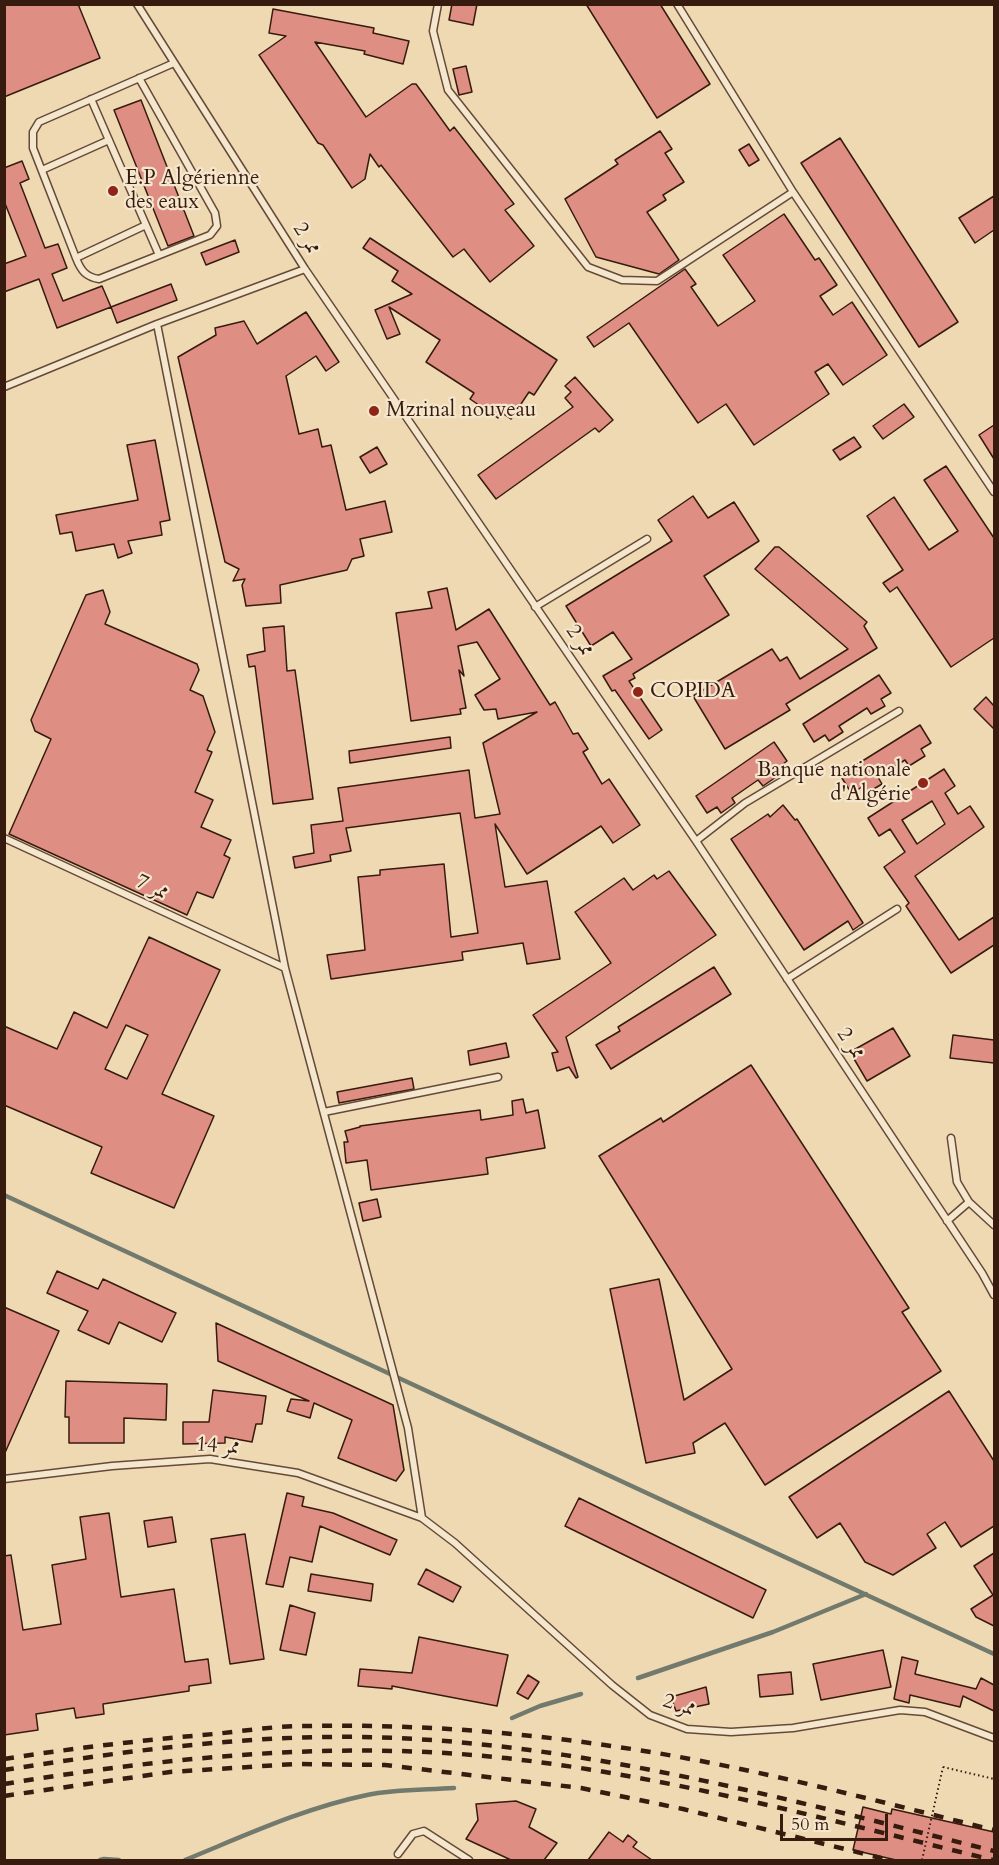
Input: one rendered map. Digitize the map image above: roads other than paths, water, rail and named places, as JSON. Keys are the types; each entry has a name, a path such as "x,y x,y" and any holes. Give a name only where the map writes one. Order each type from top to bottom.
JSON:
{"lane":[{"name":"ممر 2","path":"137,4 305,269 696,842 994,1294"},
{"path":"438,4 433,30 448,90 588,267 622,280 657,281 793,192"},
{"path":"677,4 793,192 994,492"},
{"path":"139,78 215,213 217,226 210,235 99,279 90,277 81,270 76,258 33,148 33,132 39,122 139,78 174,63"},
{"path":"91,99 159,255"},
{"path":"42,170 109,140"},
{"path":"76,258 146,225"},
{"path":"4,387 157,324 305,269"},
{"path":"157,324 285,968 408,1428 422,1518"},
{"path":"535,607 647,539"},
{"path":"696,842 745,802 899,711"},
{"name":"ممر 7","path":"4,838 285,968"},
{"path":"787,980 897,909"},
{"path":"324,1112 498,1077"},
{"path":"951,1138 957,1182 969,1202 994,1225"},
{"path":"948,1221 969,1202"},
{"name":"ممر 14","path":"4,1479 112,1466 210,1459 298,1473 422,1518"},
{"name":"ممر 2","path":"422,1518 456,1543 612,1685 650,1715 687,1729 731,1732 792,1728 900,1710 925,1712 994,1738"},
{"path":"398,1854 412,1834 424,1831 469,1860"}],"waterway":[{"path":"4,1195 994,1654"},
{"path":"638,1678 773,1632 866,1594"},
{"path":"512,1718 540,1706 581,1694"},
{"path":"185,1860 320,1807 388,1792 454,1788"},
{"path":"100,1860 119,1860"}],"railway":[{"path":"4,1759 56,1751 282,1727 382,1726 458,1730 573,1741 708,1762 994,1830"},
{"path":"4,1770 101,1756 249,1740 347,1737 472,1743 623,1765 698,1780 994,1851"},
{"path":"4,1784 129,1766 254,1754 317,1751 442,1753 505,1758 628,1776 811,1815 993,1860"},
{"path":"4,1796 170,1772 295,1764 385,1765 581,1788 683,1809 889,1860"}],"place":[{"name":"E.P Algérienne des eaux","path":"113,191"},
{"name":"Mzrinal nouveau","path":"374,411"},
{"name":"COPIDA","path":"638,692"},
{"name":"Banque nationale d'Algérie","path":"923,783"}]}
